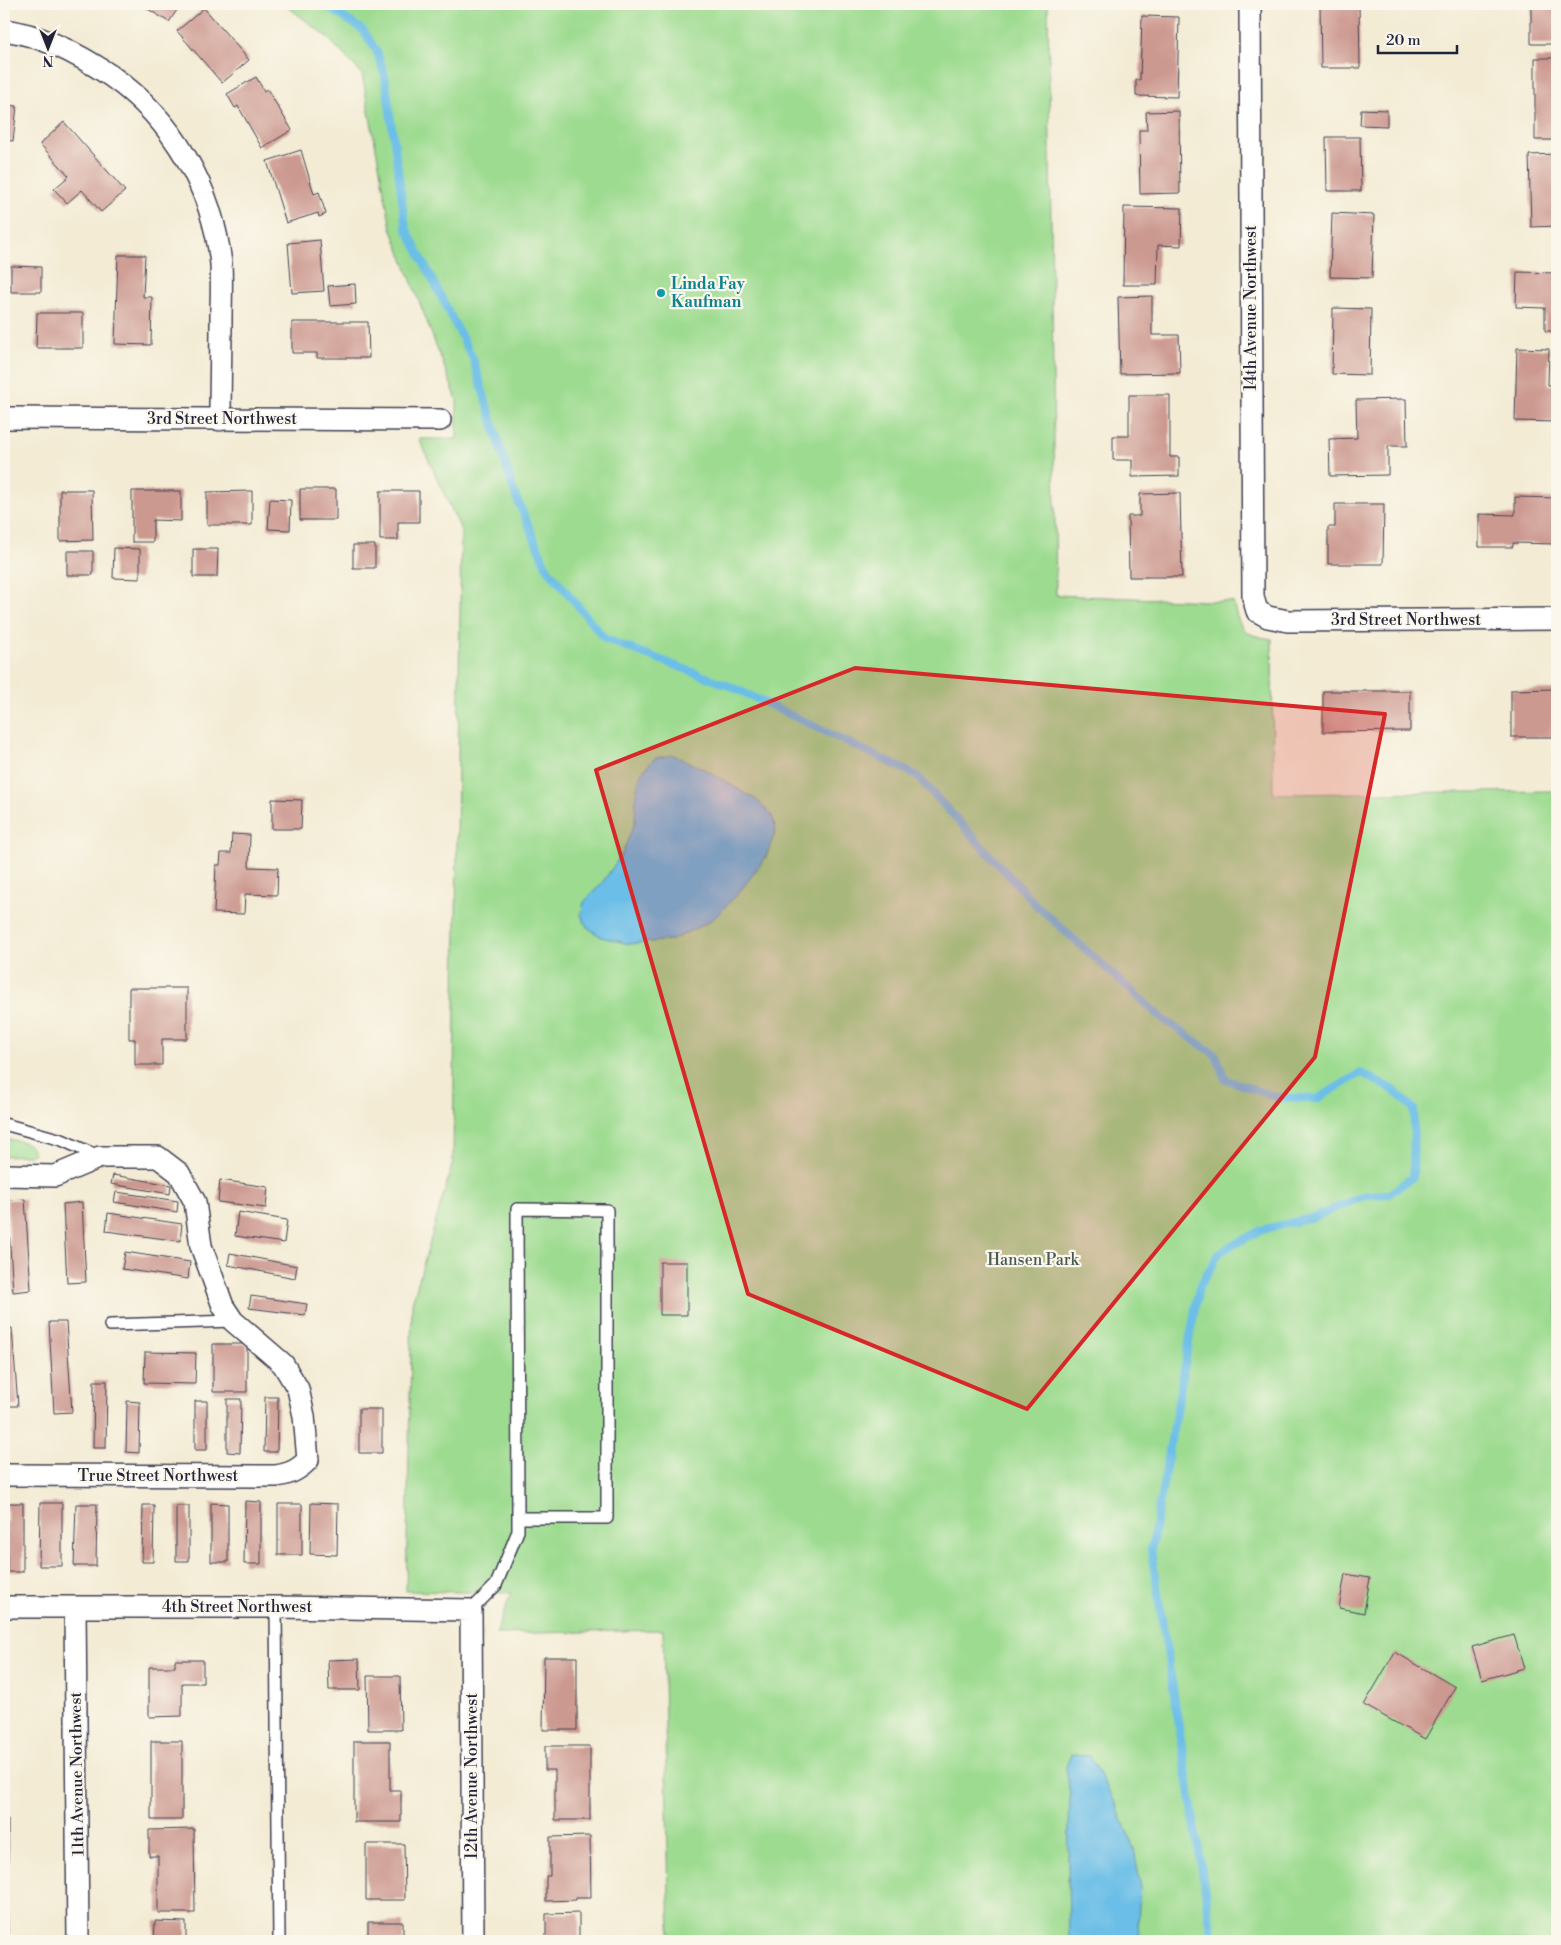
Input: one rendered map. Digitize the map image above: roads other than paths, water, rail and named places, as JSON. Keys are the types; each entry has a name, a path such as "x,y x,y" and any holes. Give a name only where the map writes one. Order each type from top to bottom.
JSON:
{"street":[{"name":"14th Avenue Northwest","path":"1250,4 1253,597 1257,611"},
{"path":"4,30 27,35 64,50 98,67 130,90 148,106 178,143 200,184 213,223 221,264 220,420"},
{"name":"3rd Street Northwest","path":"4,418 440,420"},
{"name":"3rd Street Northwest","path":"1257,611 1268,617 1288,620 1557,618"},
{"path":"4,1175 55,1176 100,1157 158,1157 179,1173 196,1202 201,1246 223,1306 233,1321"},
{"name":"True Street Northwest","path":"4,1475 276,1476 289,1474 298,1469 308,1460 304,1416 298,1389 283,1364 233,1321"},
{"name":"4th Street Northwest","path":"4,1607 276,1607 471,1610"},
{"name":"11th Avenue Northwest","path":"75,1607 78,1941"},
{"name":"12th Avenue Northwest","path":"471,1610 473,1941"}],"lane":[{"path":"4,1124 62,1140 100,1157"},
{"path":"471,1610 496,1585 518,1531 517,1209 607,1210 607,1518 518,1518"},
{"path":"110,1325 233,1321"},
{"path":"276,1607 279,1941"}],"water":[{"path":"673,755 708,771 758,801 772,816 776,829 766,857 737,895 712,920 672,940 629,944 601,937 587,927 581,915 584,902 602,883 622,854 635,822 636,793 641,773 655,758"},
{"path":"1071,1755 1090,1756 1116,1804 1134,1849 1140,1883 1138,1926 1142,1941 1069,1941 1068,1860 1070,1795 1066,1767"}],"waterway":[{"path":"323,4 363,30 377,52 385,76 406,228 473,359 514,492 547,568 605,639 730,686 916,775 1037,906 1163,1019 1216,1055 1225,1079 1276,1097 1317,1099 1361,1073 1392,1089 1414,1109 1413,1177 1389,1194 1366,1195 1315,1217 1261,1230 1220,1252 1199,1287 1151,1550 1213,1941"}],"place":[{"name":"Linda Fay Kaufman","path":"661,293"}],"park label":[{"name":"Hansen Park","path":"1033,1260"}]}
